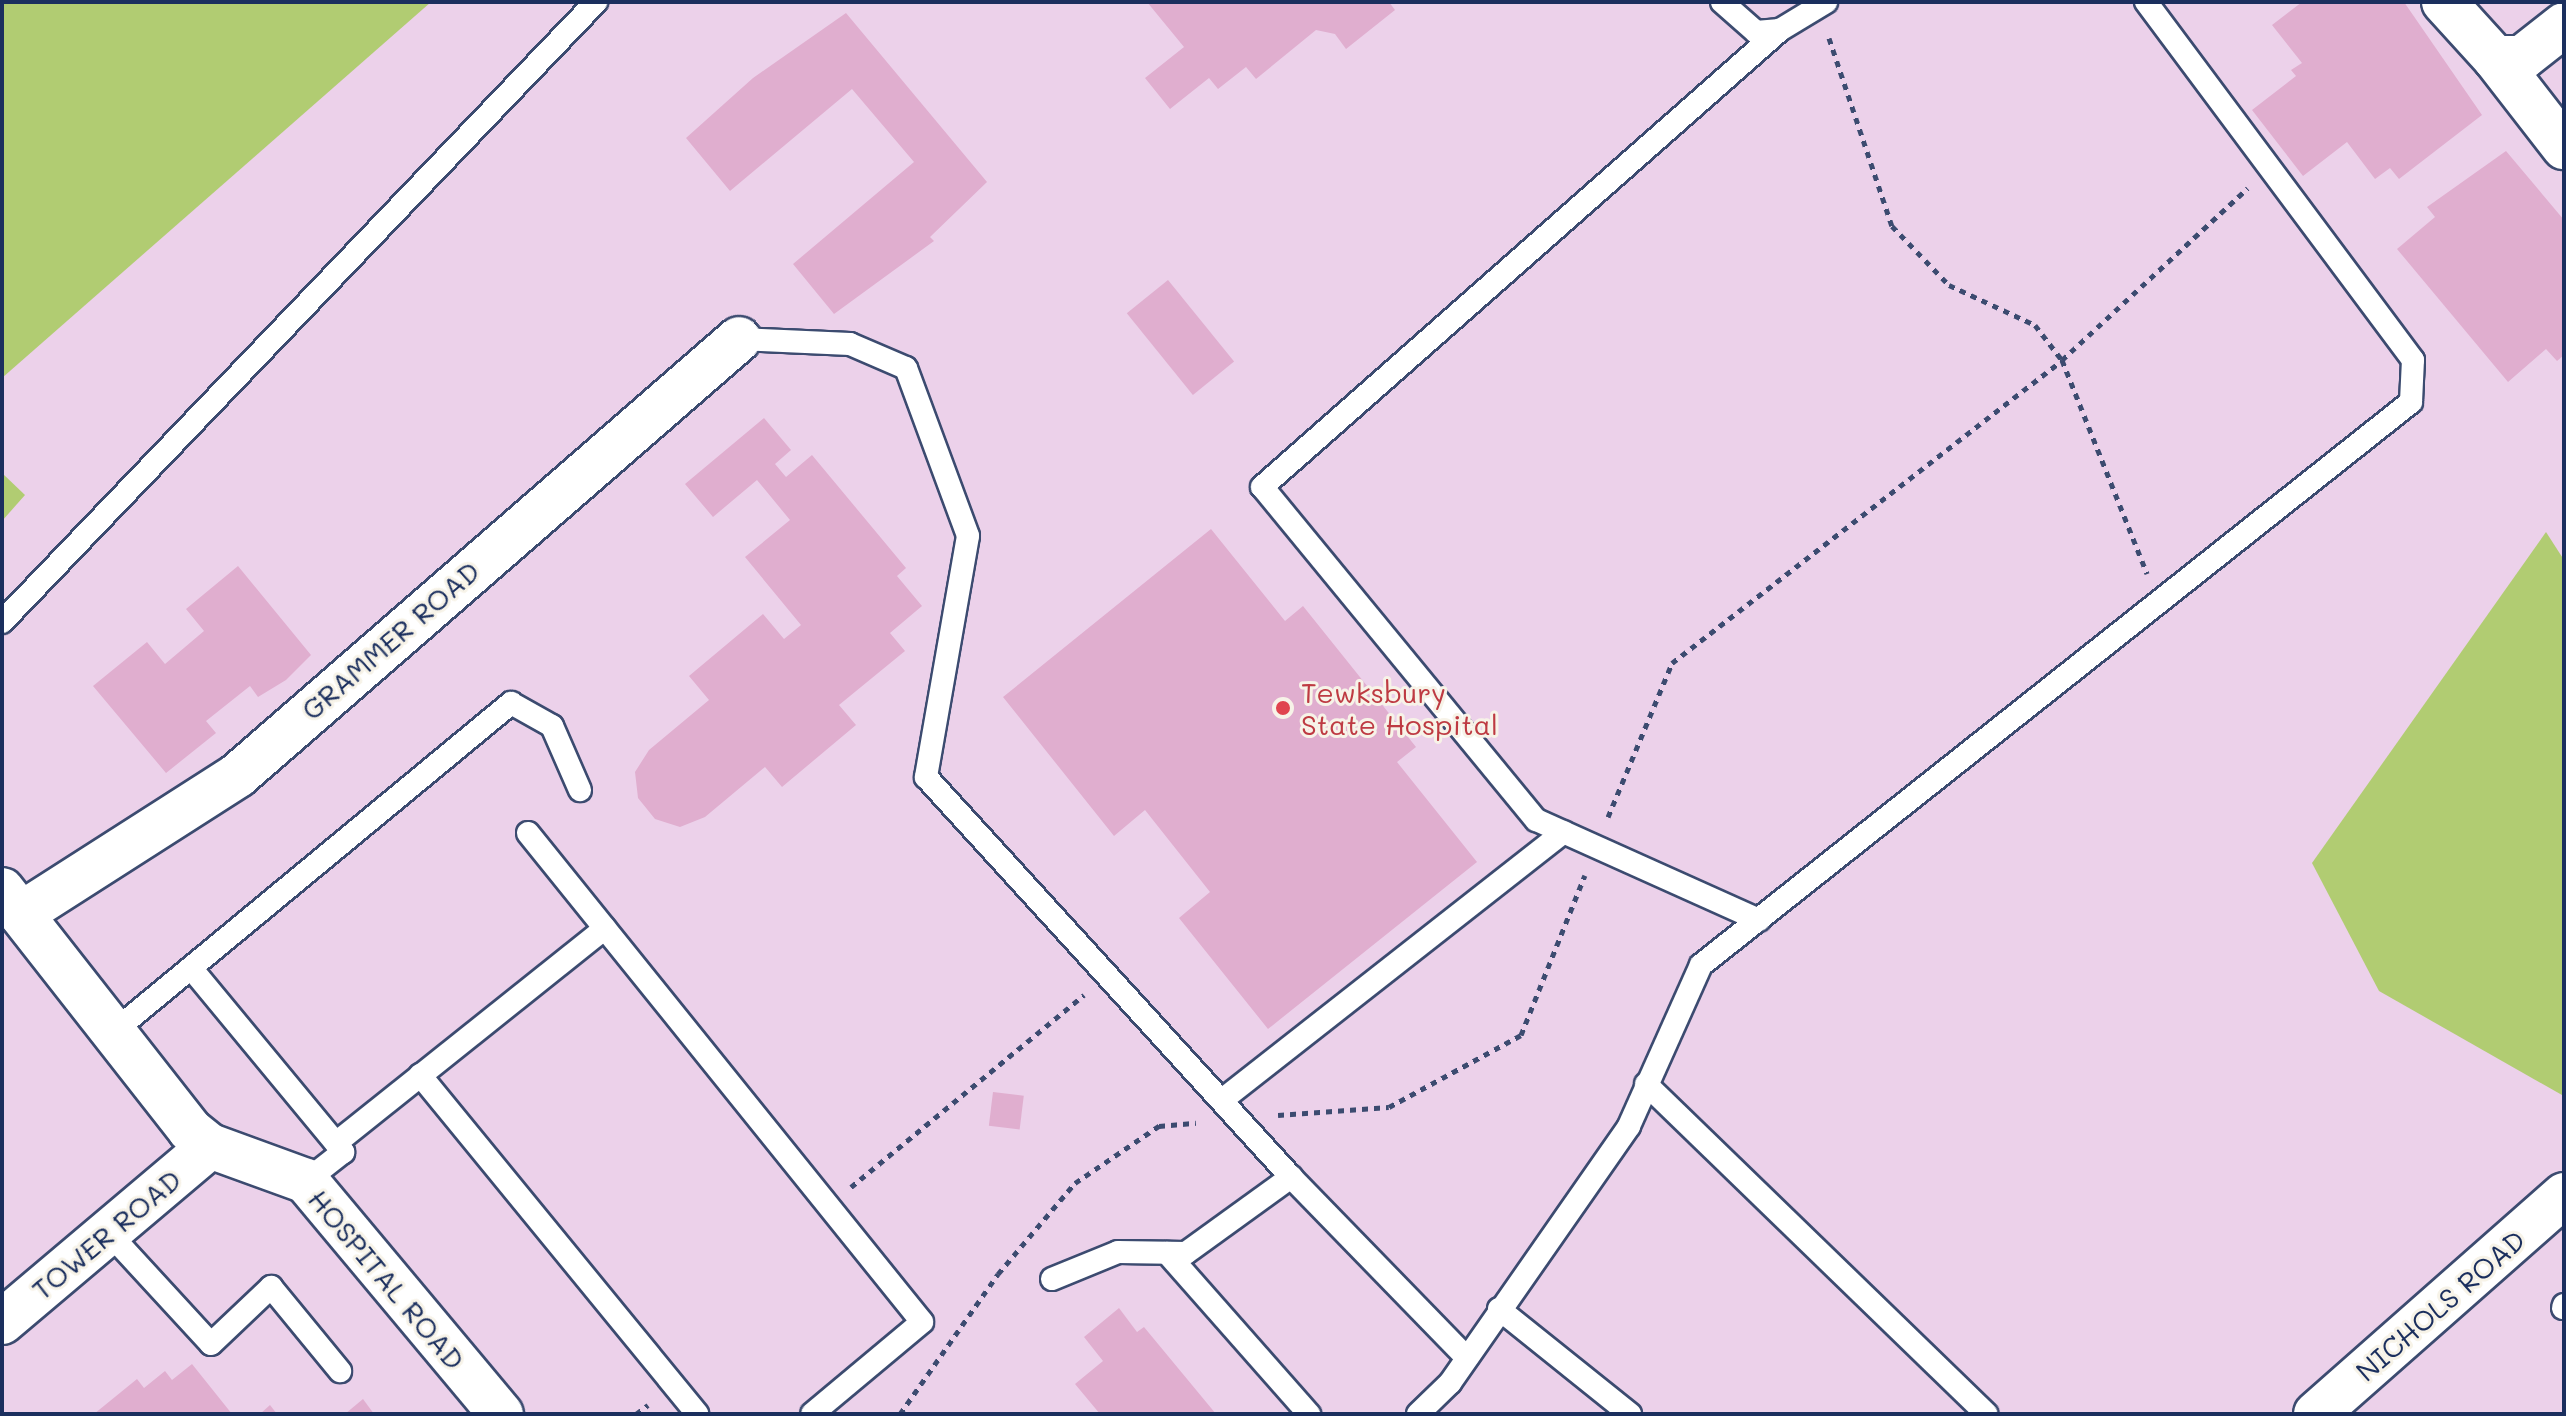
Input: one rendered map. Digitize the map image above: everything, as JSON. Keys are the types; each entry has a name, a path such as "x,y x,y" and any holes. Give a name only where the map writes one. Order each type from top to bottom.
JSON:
{"street":[{"path":"2444,2 2495,58 2564,147"},
{"path":"2495,58 2522,58 2564,25"},
{"name":"GRAMMER ROAD","path":"11,902 238,775 739,339"},
{"name":"HOSPITAL ROAD","path":"11,902 166,1103 210,1146 306,1181 501,1414"},
{"name":"TOWER ROAD","path":"10,1305 108,1232 210,1146"},
{"name":"NICHOLS ROAD","path":"2316,1414 2564,1195"}],"lane":[{"path":"2,622 596,2"},
{"path":"1722,2 1756,32 1780,30"},
{"path":"1418,1414 1467,1358 1629,1126 1701,965 2160,608 2386,426 2411,402 2416,373 2359,279 2146,2"},
{"path":"1759,920 1536,820 1262,487 1780,30 1821,5"},
{"path":"739,339 850,344 906,368 968,536 926,777 1291,1177 1467,1358"},
{"path":"112,1033 511,703 552,726 580,790"},
{"path":"1222,1100 1564,832"},
{"path":"528,833 922,1322 812,1414"},
{"path":"336,1143 605,928"},
{"path":"191,968 343,1152 306,1181"},
{"path":"420,1075 697,1414"},
{"path":"1646,1084 1986,1414"},
{"path":"1052,1279 1118,1252 1186,1253 1291,1177"},
{"path":"108,1232 211,1344 271,1287 340,1371"},
{"path":"1167,1253 1309,1414"},
{"path":"1499,1309 1630,1414"}],"path":[{"path":"1821,5 1892,226 1949,285 2035,325 2062,360 2160,608"},
{"path":"829,1206 1109,974"}],"shaded area":[{"name":"Tewksbury State Hospital","path":"2,2 2564,2 2564,1414 2,1414"}],"green space":[{"path":"2,2 431,2 2,378"},
{"path":"2,473 25,495 2,521"},
{"path":"2546,532 2564,560 2562,1095 2379,991 2312,863"}],"building":[{"path":"1147,2 1389,2 1395,10 1346,49 1335,34 1316,30 1256,79 1246,67 1218,89 1209,78 1170,109 1145,78 1184,47"},
{"path":"2302,2 2404,2 2482,115 2399,179 2390,168 2375,179 2347,142 2303,176 2252,110 2296,76 2291,70 2302,63 2272,25"},
{"path":"846,13 987,182 930,237 934,241 834,314 793,264 914,162 852,89 730,191 686,138 753,78"},
{"path":"2506,151 2564,220 2564,355 2557,361 2546,349 2508,382 2397,249 2435,217 2427,207"},
{"path":"1168,280 1234,362 1193,395 1127,313"},
{"path":"764,418 791,450 775,464 786,477 812,455 906,568 897,576 922,606 890,633 905,651 839,705 856,725 782,787 765,767 705,817 680,827 655,819 638,798 635,772 649,750 709,700 689,676 763,614 784,639 801,625 745,557 790,520 757,480 713,517 685,484"},
{"path":"1211,529 1285,621 1303,606 1416,747 1397,762 1477,862 1268,1029 1179,918 1210,892 1145,810 1114,836 1003,697"},
{"path":"238,566 311,655 286,680 258,697 250,686 206,721 216,733 166,773 93,686 147,642 165,664 204,631 186,609"},
{"path":"993,1092 1024,1096 1020,1130 989,1126"},
{"path":"1119,1308 1137,1332 1144,1327 1216,1414 1100,1414 1075,1384 1103,1361 1084,1337"},
{"path":"192,1364 232,1414 94,1414 137,1379 144,1388 165,1371 172,1380"},
{"path":"363,1399 374,1414 345,1414"},
{"path":"270,1405 277,1414 260,1414"}],"place":[{"name":"Tewksbury State Hospital","path":"1283,708"}]}
